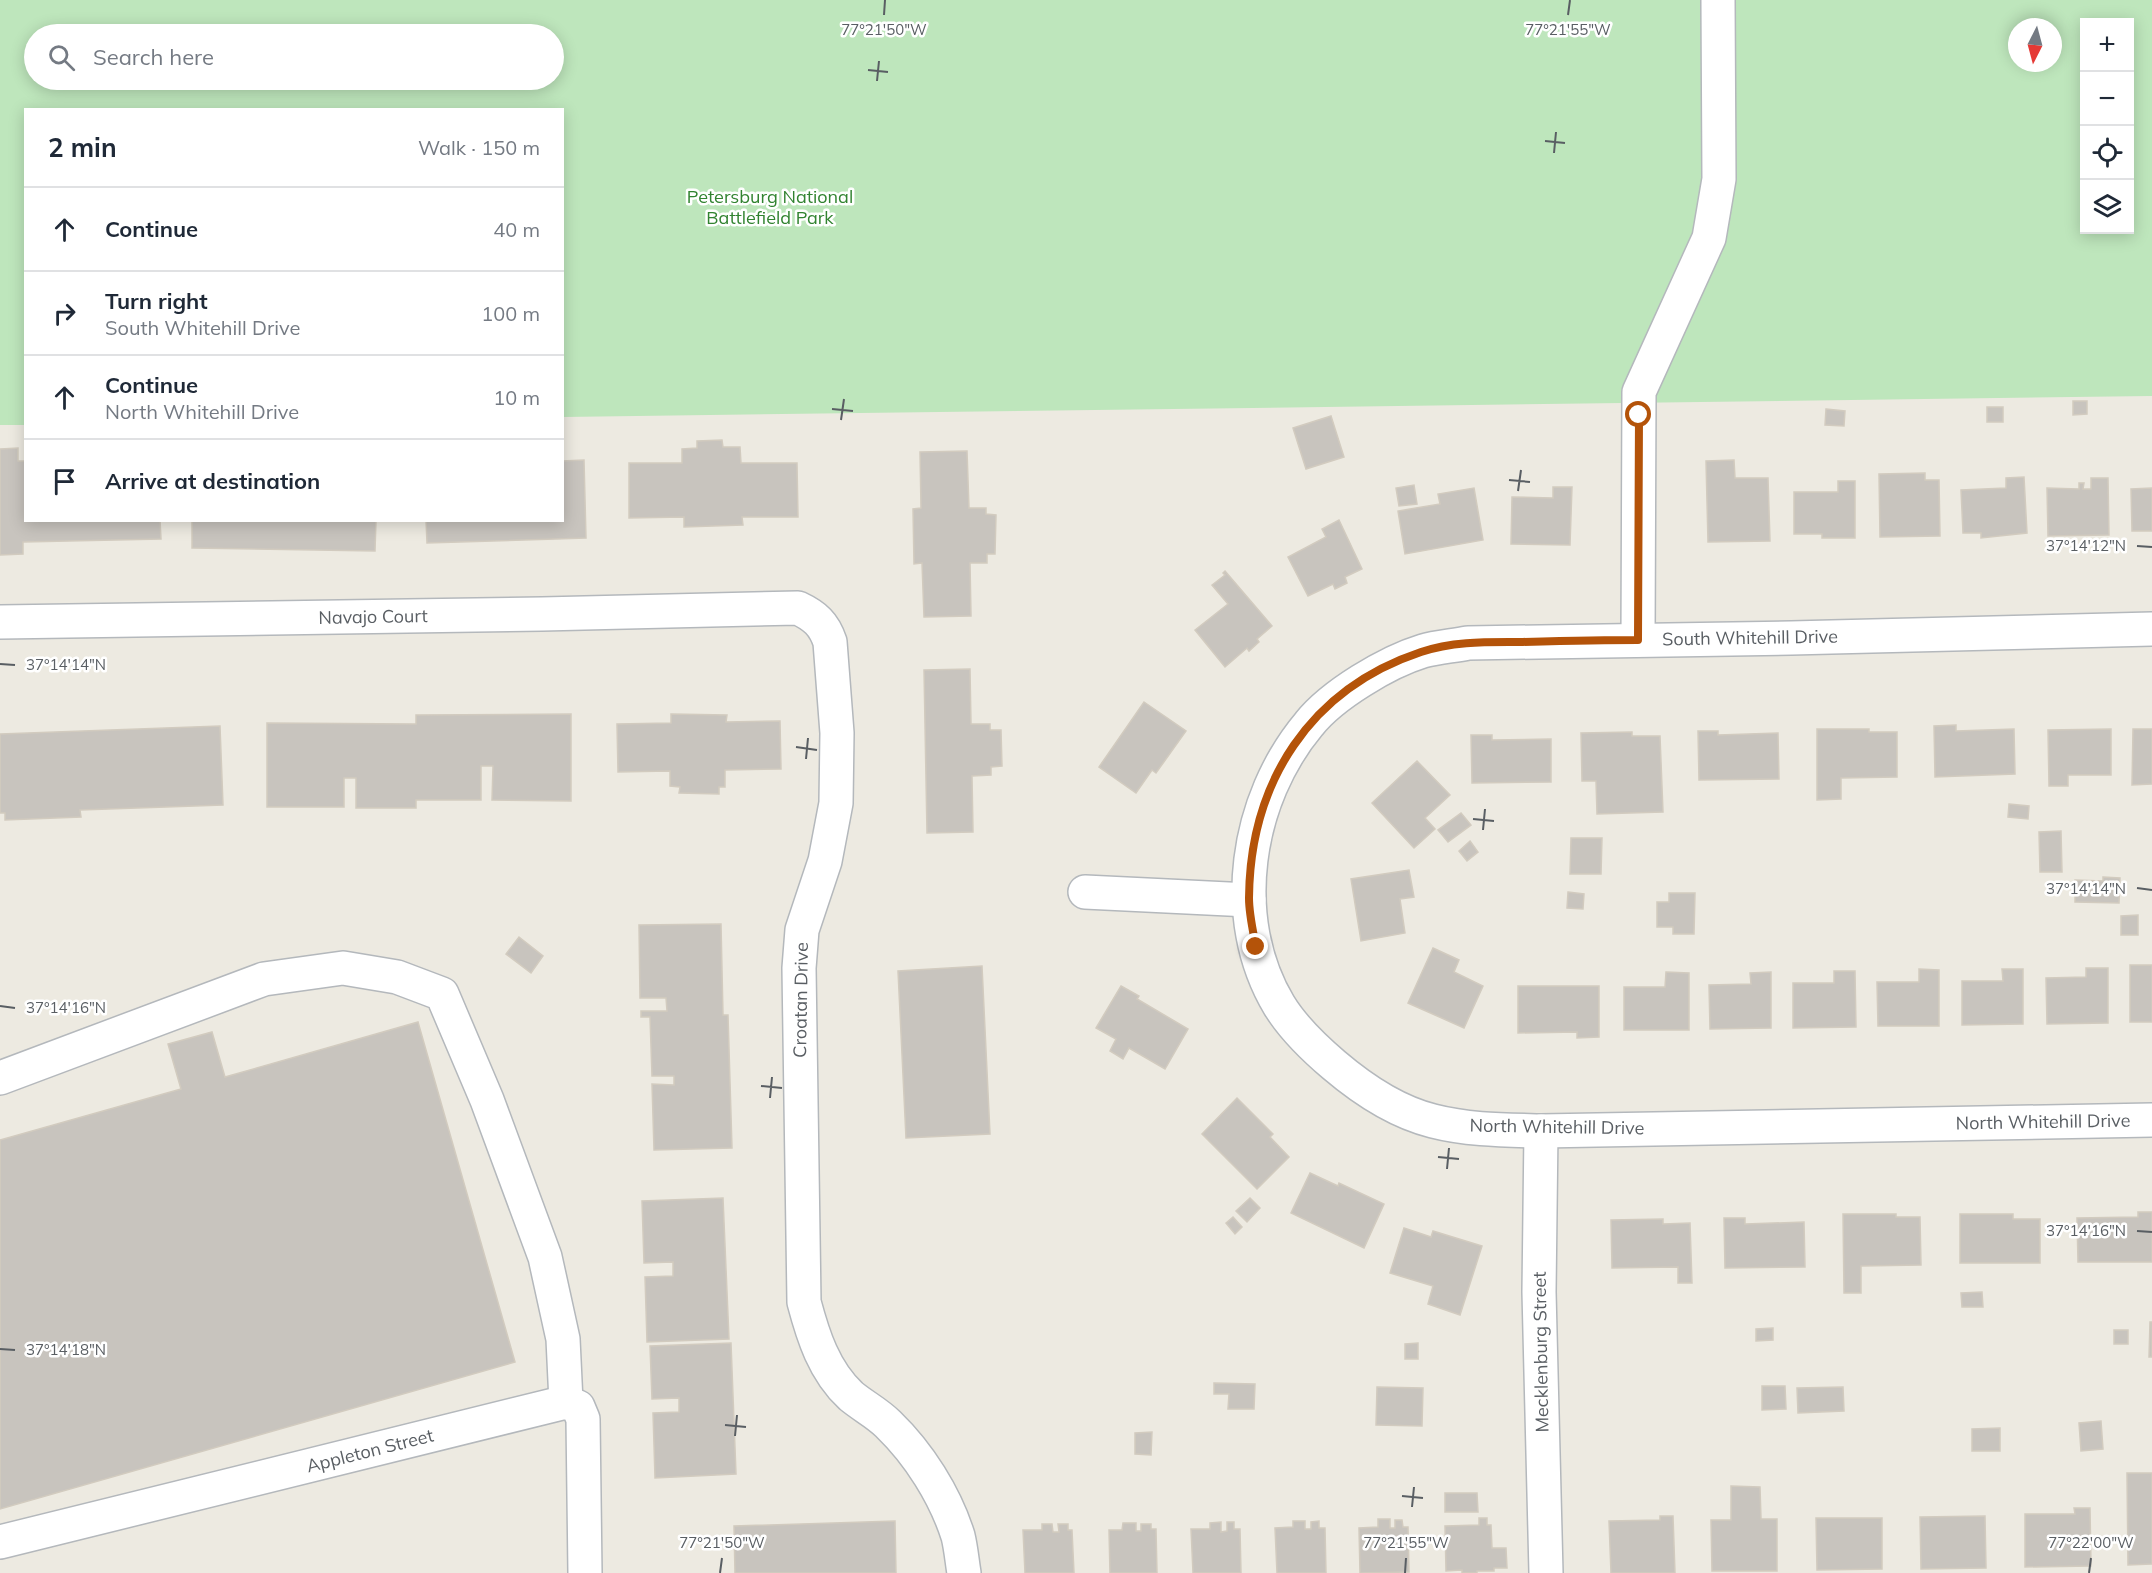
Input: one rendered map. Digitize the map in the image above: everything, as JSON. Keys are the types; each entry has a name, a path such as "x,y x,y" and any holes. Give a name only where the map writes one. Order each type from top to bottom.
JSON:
{"street":[{"path":"1638,640 1639,392 1709,238 1719,179 1718,0"},
{"name":"Croatan Drive","path":"745,609 798,608 815,617 826,631 830,642 837,733 836,802 825,861 802,930 799,968 804,1302 813,1338 831,1372 850,1395 888,1424 919,1460 940,1493 958,1537 964,1573"},
{"name":"Navajo Court","path":"0,622 530,615 745,609"},
{"name":"South Whitehill Drive","path":"1249,900 1251,855 1264,802 1280,764 1310,722 1349,689 1380,669 1422,651 1468,643 2152,629"},
{"path":"1084,892 1249,900"},
{"name":"North Whitehill Drive","path":"1249,900 1256,947 1271,991 1280,1007 1312,1046 1350,1078 1394,1105 1431,1120 1486,1130 1541,1131 2152,1120"},
{"path":"0,1078 264,979 343,968 397,977 442,994 487,1100 546,1257 563,1339 566,1402 578,1407 583,1419 585,1573"},
{"name":"Mecklenburg Street","path":"1541,1131 1539,1293 1546,1573"},
{"name":"Appleton Street","path":"0,1542 566,1402"}],"green space":[{"name":"Petersburg National Battlefield Park","path":"0,0 2152,0 2152,396 564,417 564,108 24,108 24,425 0,425"}],"building":[{"path":"2073,401 2087,401 2087,414 2073,415"},
{"path":"1987,407 2003,407 2003,422 1987,422"},
{"path":"1826,409 1845,411 1844,426 1825,425"},
{"path":"1331,416 1344,457 1306,469 1293,428"},
{"path":"722,440 723,447 740,447 741,463 797,463 798,517 742,517 743,525 684,527 684,517 629,518 629,463 682,463 682,449 697,448 697,441"},
{"path":"18,448 18,461 24,461 24,522 160,522 161,539 23,542 23,554 0,555 0,449"},
{"path":"967,451 969,508 986,508 986,514 996,515 995,554 987,554 987,563 970,563 971,616 924,617 922,563 914,564 913,509 921,508 920,452"},
{"path":"584,460 586,538 427,543 426,522 564,522 564,461"},
{"path":"1734,460 1735,478 1768,478 1770,541 1708,542 1706,461"},
{"path":"1925,473 1925,480 1939,480 1940,536 1880,537 1879,474"},
{"path":"2024,477 2027,533 1981,538 1981,533 1963,533 1961,490 2006,488 2006,478"},
{"path":"2091,478 2108,478 2109,535 2048,536 2047,488 2079,489 2079,483 2084,483 2083,489 2091,489"},
{"path":"1838,481 1855,481 1855,538 1822,538 1822,534 1794,534 1794,492 1838,492"},
{"path":"1414,485 1417,504 1399,506 1396,488"},
{"path":"1553,487 1572,487 1570,545 1511,544 1512,497 1553,498"},
{"path":"1474,488 1483,540 1405,554 1398,511 1440,504 1438,494"},
{"path":"2152,488 2152,531 2132,531 2131,489"},
{"path":"1339,520 1362,569 1345,577 1347,583 1335,589 1333,584 1308,596 1288,557 1326,537 1322,529"},
{"path":"192,522 376,522 375,551 192,548"},
{"path":"1225,571 1272,626 1257,639 1259,642 1249,651 1247,648 1225,667 1195,630 1228,604 1212,585 1225,575 1223,573"},
{"path":"970,669 971,724 990,724 990,730 1001,730 1002,766 991,767 991,775 972,776 973,832 927,833 924,670"},
{"path":"1144,702 1186,731 1156,773 1152,770 1136,793 1099,767"},
{"path":"571,714 571,801 492,800 493,766 481,766 481,800 416,800 416,808 356,808 356,778 344,778 344,807 267,807 267,723 416,724 416,715"},
{"path":"671,714 727,715 726,722 780,721 781,769 725,770 725,787 719,787 719,794 679,793 680,787 670,786 670,771 618,772 617,724 671,723"},
{"path":"1956,725 1956,731 2014,729 2015,774 1935,777 1934,726"},
{"path":"220,726 223,805 80,810 81,817 5,820 5,813 0,813 0,734"},
{"path":"1817,729 1869,729 1869,732 1897,732 1897,777 1841,778 1841,799 1817,800"},
{"path":"2111,729 2111,775 2068,775 2068,786 2049,786 2048,730"},
{"path":"2133,729 2152,729 2152,784 2132,785"},
{"path":"1698,731 1718,731 1718,735 1778,733 1779,779 1699,780"},
{"path":"1632,732 1632,736 1660,736 1663,812 1597,814 1596,781 1582,781 1581,733"},
{"path":"1471,735 1492,735 1492,740 1551,739 1551,782 1472,783"},
{"path":"1417,761 1450,795 1425,818 1435,829 1414,848 1372,803"},
{"path":"2009,804 2029,806 2028,819 2008,817"},
{"path":"1461,813 1471,825 1448,842 1438,830"},
{"path":"2061,831 2062,872 2040,872 2039,832"},
{"path":"1571,838 1602,838 1601,874 1570,874"},
{"path":"1470,841 1478,852 1467,861 1459,851"},
{"path":"1409,870 1414,897 1400,899 1405,933 1361,941 1351,879"},
{"path":"2103,877 2120,878 2119,903 2075,902 2075,880 2103,881"},
{"path":"1568,892 1584,894 1583,909 1567,908"},
{"path":"1669,893 1695,893 1694,934 1673,934 1673,927 1657,927 1657,902 1669,902"},
{"path":"2138,915 2138,935 2121,935 2121,916"},
{"path":"721,924 723,1015 728,1015 732,1148 654,1150 652,1084 674,1085 674,1076 652,1076 650,1017 641,1017 641,1011 667,1011 666,998 640,998 639,925"},
{"path":"519,937 543,956 531,973 506,954"},
{"path":"1433,948 1459,960 1454,972 1483,986 1464,1028 1408,1003"},
{"path":"2130,965 2152,965 2152,1022 2130,1022"},
{"path":"982,966 990,1134 906,1138 898,971"},
{"path":"2086,968 2108,968 2108,1023 2047,1024 2046,978 2086,977"},
{"path":"1919,969 1939,970 1939,1026 1878,1026 1877,982 1919,982"},
{"path":"2002,969 2023,969 2023,1024 1962,1025 1962,981 2003,981"},
{"path":"1834,971 1855,971 1856,1027 1793,1028 1793,983 1834,983"},
{"path":"1666,972 1689,973 1689,1030 1624,1030 1624,987 1665,987"},
{"path":"1771,972 1771,1028 1710,1029 1709,985 1751,984 1750,973"},
{"path":"1121,986 1139,996 1137,999 1188,1029 1165,1069 1129,1048 1123,1059 1110,1051 1116,1039 1096,1028"},
{"path":"1518,986 1599,986 1599,1037 1577,1038 1577,1032 1518,1033"},
{"path":"418,1022 515,1362 0,1509 0,1140 181,1089 168,1044 212,1032 225,1077"},
{"path":"1237,1098 1273,1134 1270,1137 1289,1157 1257,1189 1202,1134"},
{"path":"1310,1173 1338,1186 1339,1183 1384,1204 1364,1248 1291,1213"},
{"path":"723,1198 729,1339 647,1342 645,1277 673,1276 673,1262 644,1263 642,1201"},
{"path":"1250,1198 1260,1208 1247,1222 1236,1211"},
{"path":"2138,1212 2152,1212 2152,1262 2078,1262 2077,1218 2138,1217"},
{"path":"1843,1214 1896,1214 1896,1217 1920,1217 1921,1265 1861,1266 1861,1293 1844,1293"},
{"path":"1960,1214 2013,1214 2013,1219 2040,1219 2040,1263 1960,1263"},
{"path":"1233,1217 1242,1227 1235,1234 1226,1223"},
{"path":"1724,1218 1745,1218 1745,1224 1804,1222 1805,1267 1725,1268"},
{"path":"1663,1219 1663,1224 1690,1223 1692,1283 1678,1283 1678,1267 1612,1268 1611,1220"},
{"path":"1404,1228 1431,1237 1433,1231 1482,1246 1460,1315 1428,1304 1433,1286 1390,1273"},
{"path":"1982,1292 1983,1307 1962,1307 1961,1293"},
{"path":"2150,1322 2152,1322 2152,1357 2149,1357"},
{"path":"1773,1328 1773,1340 1756,1341 1756,1329"},
{"path":"2114,1330 2128,1330 2128,1344 2114,1344"},
{"path":"731,1343 736,1474 655,1478 653,1413 679,1412 679,1398 652,1399 650,1346"},
{"path":"1418,1343 1418,1359 1405,1359 1405,1344"},
{"path":"1214,1383 1255,1384 1254,1409 1228,1409 1229,1394 1214,1394"},
{"path":"1762,1386 1785,1386 1786,1409 1762,1410"},
{"path":"1377,1387 1423,1388 1422,1426 1376,1425"},
{"path":"1843,1387 1844,1411 1798,1413 1797,1388"},
{"path":"2101,1421 2103,1449 2081,1451 2079,1423"},
{"path":"2000,1428 2000,1451 1972,1451 1972,1429"},
{"path":"1152,1432 1151,1455 1135,1454 1135,1433"},
{"path":"2127,1473 2152,1473 2152,1564 2128,1565"},
{"path":"1731,1486 1760,1487 1761,1519 1777,1519 1777,1571 1712,1571 1711,1520 1731,1520"},
{"path":"1445,1493 1477,1493 1478,1512 1445,1512"},
{"path":"2074,1508 2090,1508 2091,1566 2025,1567 2025,1514 2075,1514"},
{"path":"1660,1516 1673,1516 1675,1573 1611,1573 1609,1521 1660,1520"},
{"path":"1985,1516 1986,1568 1921,1569 1920,1517"},
{"path":"1479,1518 1487,1518 1487,1525 1491,1525 1492,1548 1506,1548 1507,1568 1494,1568 1494,1571 1477,1571 1477,1573 1462,1573 1462,1570 1446,1571 1445,1526 1479,1525"},
{"path":"1816,1518 1882,1518 1882,1569 1817,1570"},
{"path":"1378,1519 1390,1519 1390,1528 1395,1528 1395,1520 1402,1520 1403,1527 1408,1527 1409,1572 1360,1573 1359,1528 1378,1527"},
{"path":"895,1521 896,1573 735,1573 734,1526"},
{"path":"1293,1521 1305,1521 1305,1529 1311,1529 1311,1522 1319,1521 1319,1528 1325,1528 1326,1573 1277,1573 1275,1528 1293,1527"},
{"path":"1221,1522 1221,1532 1227,1531 1227,1522 1234,1522 1234,1529 1240,1529 1241,1573 1193,1573 1191,1529 1210,1529 1210,1523"},
{"path":"1123,1523 1136,1523 1136,1531 1141,1531 1141,1524 1151,1524 1151,1529 1156,1529 1157,1573 1110,1573 1109,1530 1122,1530"},
{"path":"1042,1524 1052,1524 1053,1532 1059,1532 1058,1524 1068,1524 1068,1530 1072,1530 1074,1573 1025,1573 1023,1530 1042,1530"}],"route":[{"path":"1256,947 1249,900 1251,855 1264,802 1280,764 1310,722 1349,689 1380,669 1422,651 1468,643 1638,640 1639,415"}]}
